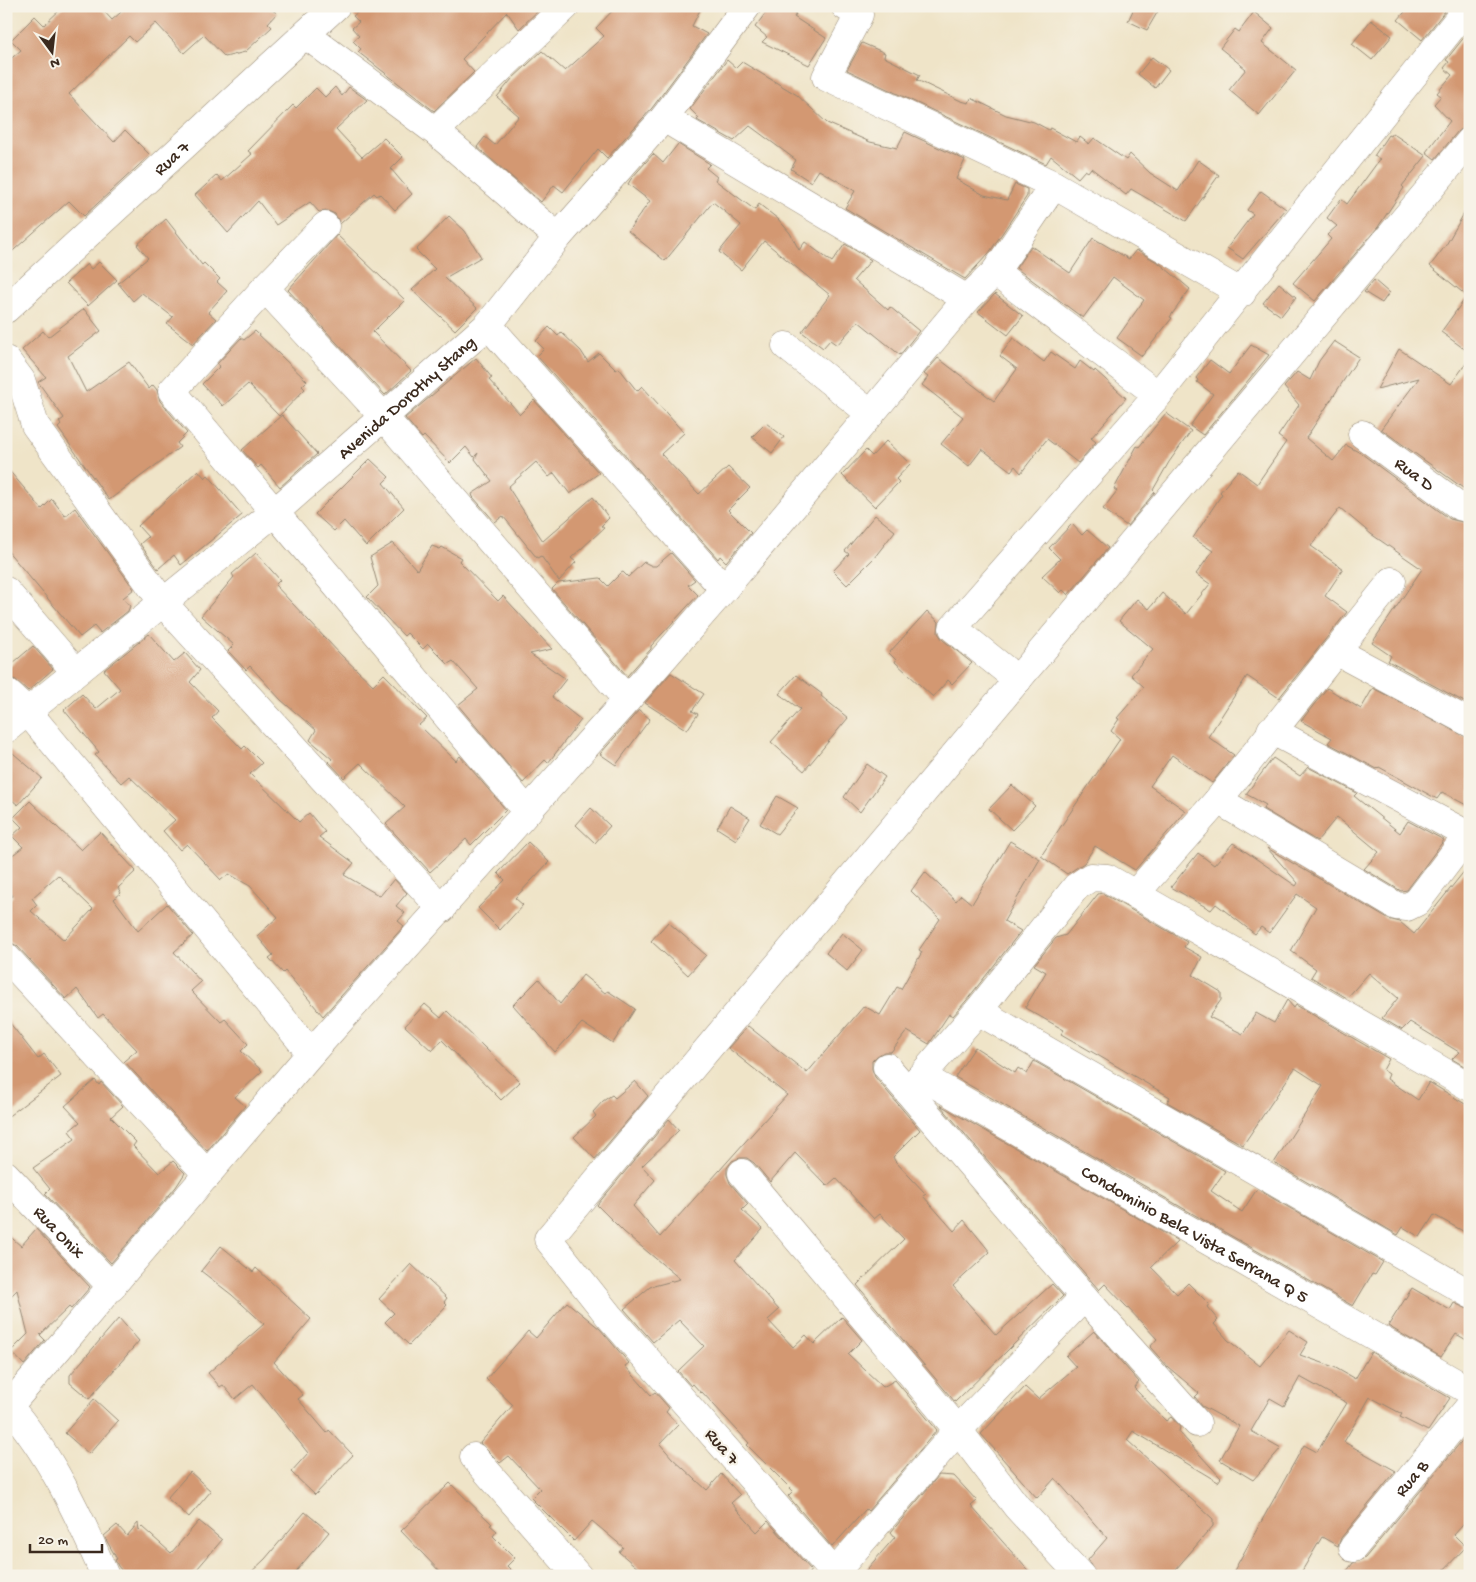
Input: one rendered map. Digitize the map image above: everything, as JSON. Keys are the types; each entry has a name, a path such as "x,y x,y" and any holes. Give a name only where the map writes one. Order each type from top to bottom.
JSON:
{"street":[{"name":"Rua 7","path":"6,309 336,6"},
{"path":"435,131 566,6"},
{"name":"Avenida Dorothy Stang","path":"6,729 75,671 164,604 275,512 382,415 488,324 558,238 664,118 747,6"},
{"path":"845,6 859,15 826,77 1054,185 1242,293"},
{"path":"1469,6 1242,293 1158,395 953,628 1018,680 1470,141"},
{"path":"306,34 435,131 558,238"},
{"path":"664,118 967,299"},
{"path":"105,1576 65,1489 41,1449 8,1404 112,1287 312,1054 628,700 724,589 967,299 995,272 1054,185"},
{"path":"325,226 265,288 172,391 527,812"},
{"path":"995,272 1158,395"},
{"path":"265,288 382,415 628,700"},
{"path":"488,324 724,589"},
{"path":"786,346 871,414"},
{"path":"6,360 21,380 35,425 164,604 442,909"},
{"name":"Rua D","path":"1362,434 1459,506 1470,509"},
{"path":"1135,894 1218,800 1392,581"},
{"path":"6,591 75,671"},
{"path":"1336,651 1470,723"},
{"name":"Rua 7","path":"835,1575 610,1316 548,1239 1018,680"},
{"path":"6,692 26,711 312,1054"},
{"path":"1218,800 1396,906 1407,907 1417,902 1469,836 1272,730"},
{"path":"914,1083 978,1011 1076,887 1090,876 1107,878 1470,1086"},
{"path":"6,957 208,1175"},
{"path":"978,1011 1470,1294"},
{"name":"Condominio Bela Vista Serrana Q 5","path":"887,1067 1470,1391"},
{"name":"Condominio Bela Vista Serrana Q 5","path":"914,1083 1084,1297 1197,1423"},
{"path":"742,1173 958,1430 1016,1507 1081,1576"},
{"name":"Rua Onix","path":"6,1175 112,1287"},
{"path":"835,1575 958,1430 1084,1297"},
{"name":"Rua B","path":"1353,1548 1470,1406"},
{"path":"474,1457 578,1576"}],"building":[{"path":"64,6 99,6 112,20 128,6 265,6 277,13 268,23 272,27 245,52 225,57 204,35 184,53 156,23 135,42 129,36 69,94 114,142 125,130 150,155 84,216 69,201 6,257 6,63 21,50 11,40 35,16 44,25"},
{"path":"365,6 543,6 519,29 507,12 462,59 474,72 434,111 358,52 361,49 353,41 359,36 352,28 359,22 353,16"},
{"path":"617,6 702,6 692,26 707,34 652,108 607,158 598,149 563,192 554,185 541,202 477,147 485,137 495,145 519,116 497,97 512,79 542,51 565,71 604,36 596,28"},
{"path":"771,6 785,6 796,14 794,17 826,38 809,65 762,42 767,37 755,27"},
{"path":"1135,6 1161,6 1147,30 1128,21"},
{"path":"1410,6 1449,6 1422,40 1398,20"},
{"path":"1254,12 1273,28 1262,43 1296,70 1259,115 1229,90 1246,69 1220,48 1235,29 1239,32"},
{"path":"1371,20 1392,36 1372,60 1352,44"},
{"path":"1470,30 1470,126 1458,131 1435,159 1426,152 1450,121 1434,104 1441,96 1437,93 1452,75 1444,68 1449,62 1446,60"},
{"path":"862,43 885,53 884,57 920,75 917,80 961,101 969,103 971,98 1006,115 1034,122 1049,130 1050,128 1076,142 1080,137 1089,144 1094,138 1126,160 1130,154 1150,173 1178,191 1198,160 1219,175 1186,221 1131,189 1126,195 1091,168 1088,172 1085,170 1078,178 1051,156 1046,164 847,70"},
{"path":"1152,57 1169,70 1155,88 1138,74"},
{"path":"727,60 736,68 742,62 797,95 827,123 870,142 897,148 905,132 965,160 956,179 984,195 1007,200 1015,184 1027,189 1027,196 989,253 965,279 845,208 855,191 819,170 811,182 791,169 796,160 750,126 734,141 697,120 699,118 690,109"},
{"path":"335,87 342,96 349,87 367,100 336,129 362,157 384,138 403,157 391,169 412,194 395,210 380,194 377,196 374,193 340,224 335,214 328,211 319,212 310,202 276,225 258,201 228,233 195,195 217,175 222,181 252,154 248,151 293,105 296,108 316,88 325,97"},
{"path":"1392,133 1426,156 1402,186 1404,188 1378,227 1315,301 1293,283 1331,239 1327,235 1337,226 1327,218 1341,199 1347,204 1380,159 1374,156 1388,135 1390,136"},
{"path":"678,144 710,164 706,168 717,177 715,180 755,210 759,204 778,219 790,233 799,250 805,242 832,262 845,244 871,260 854,280 888,310 890,307 919,331 900,355 858,321 837,345 830,340 823,348 802,332 830,295 764,241 741,270 719,252 741,225 713,202 665,261 628,231 650,201 628,184 653,154 663,163"},
{"path":"1261,191 1286,209 1243,259 1227,248 1253,214 1247,210"},
{"path":"1470,203 1470,353 1441,332 1467,296 1430,266 1446,245"},
{"path":"449,216 465,231 481,257 445,278 477,308 455,330 412,290 435,269 416,250"},
{"path":"166,219 202,265 204,263 220,279 217,282 227,291 208,312 216,319 193,344 167,324 173,317 142,293 133,301 118,283 148,258 137,245"},
{"path":"337,235 405,300 373,332 411,371 385,395 288,290"},
{"path":"1093,238 1129,259 1136,250 1159,263 1190,289 1170,317 1172,318 1142,356 1117,338 1144,300 1113,277 1083,318 1016,268 1031,246 1070,273"},
{"path":"99,262 117,280 88,306 66,283 87,264 91,269"},
{"path":"1374,280 1389,293 1382,303 1364,292"},
{"path":"1279,283 1296,297 1281,316 1263,303"},
{"path":"995,294 1023,316 1008,335 978,312"},
{"path":"84,309 101,331 68,356 86,392 129,362 149,389 153,385 157,390 160,401 187,433 177,443 180,447 109,500 58,428 61,425 59,422 64,418 38,382 46,377 22,350 43,331 48,337"},
{"path":"549,327 558,336 561,332 581,351 588,362 599,353 616,370 619,368 637,391 642,386 684,433 661,454 699,494 728,467 750,488 728,510 751,533 726,562 720,556 718,559 537,356 544,349 536,341"},
{"path":"255,331 307,381 302,386 305,389 279,416 248,384 223,406 202,384 220,366 217,364 241,338 244,340"},
{"path":"1013,338 1044,362 1051,352 1075,369 1080,361 1094,372 1095,370 1126,398 1091,438 1096,442 1078,463 1047,439 1021,473 1015,466 1011,471 982,449 969,466 941,444 963,417 922,385 928,377 924,374 938,358 994,401 1017,369 1000,356"},
{"path":"1334,341 1359,357 1306,438 1333,461 1346,445 1362,454 1450,519 1470,524 1470,705 1388,661 1391,656 1372,643 1422,569 1371,534 1340,508 1311,546 1343,569 1325,596 1347,612 1279,698 1247,676 1208,737 1234,755 1212,783 1172,755 1150,786 1186,811 1135,870 1095,846 1084,863 1067,874 1041,856 1120,739 1111,731 1119,719 1117,718 1144,687 1131,675 1153,649 1119,621 1137,599 1149,609 1162,593 1186,614 1210,584 1196,574 1213,551 1193,538 1222,494 1220,492 1238,470 1257,484 1286,442 1278,436 1299,405 1284,387 1297,372 1310,380 1319,361"},
{"path":"1251,345 1269,355 1203,435 1190,426 1213,394 1197,382 1196,378 1210,360 1229,374"},
{"path":"1399,349 1451,384 1470,358 1470,493 1381,429 1419,378 1377,389"},
{"path":"476,358 492,378 489,380 520,414 534,400 599,473 570,494 554,473 549,477 536,462 508,487 543,541 593,497 609,518 601,526 604,528 571,558 576,562 559,581 541,556 537,558 503,516 495,522 473,497 472,494 492,481 475,459 478,453 474,457 466,447 450,463 424,436 422,438 405,418"},
{"path":"1166,413 1191,431 1169,462 1153,490 1155,492 1127,526 1103,509 1117,491 1114,489 1137,446 1139,447"},
{"path":"282,415 317,454 280,487 261,465 258,468 242,450"},
{"path":"766,423 784,437 772,453 752,437"},
{"path":"886,441 910,464 896,479 899,482 875,507 842,475 866,450 872,456"},
{"path":"370,459 389,477 383,483 404,508 366,546 344,521 334,531 315,514"},
{"path":"6,467 42,509 52,499 65,516 75,508 134,589 123,598 130,606 128,611 100,633 94,626 80,637 6,549"},
{"path":"198,470 205,478 208,475 242,515 181,565 174,555 158,569 140,544 148,537 138,526"},
{"path":"875,515 895,531 874,558 847,585 833,571 849,554 845,551"},
{"path":"1072,524 1082,535 1087,530 1108,548 1068,595 1063,590 1060,593 1042,576 1060,559 1049,548"},
{"path":"393,543 417,570 432,546 440,549 442,547 461,558 459,561 498,601 503,596 552,649 530,654 566,679 552,697 581,720 548,763 545,760 523,783 458,705 478,689 453,661 448,664 428,644 423,649 407,633 404,636 367,597 378,586 370,557"},
{"path":"256,553 280,580 275,585 342,656 373,685 384,674 427,718 419,725 456,761 460,756 506,810 471,845 466,839 430,872 386,824 405,807 360,763 344,778 329,762 332,759 310,740 316,730 281,700 250,666 246,670 228,651 234,645 201,616 234,577 232,574"},
{"path":"671,553 695,580 688,585 698,595 651,646 651,649 627,676 552,589 558,583 600,578 608,586 621,573 623,572 628,577 644,562 656,566"},
{"path":"927,611 939,622 938,633 943,640 972,663 952,684 948,680 933,697 895,662 896,660 889,653"},
{"path":"149,634 174,662 185,653 200,670 190,682 218,711 212,718 242,749 245,746 262,763 250,774 299,822 309,813 325,832 319,837 354,863 344,875 380,896 394,879 407,893 396,906 405,913 398,921 404,926 323,1016 285,971 283,973 269,958 273,955 257,936 278,917 250,886 229,874 221,880 187,844 180,850 163,831 175,820 129,776 121,783 95,755 99,752 64,710 82,694 96,709 120,689 104,670"},
{"path":"33,646 53,669 28,691 16,680 6,677 6,669"},
{"path":"671,673 704,694 692,711 698,714 687,730 645,703"},
{"path":"796,675 822,694 821,696 848,718 804,771 771,742 800,709 779,694"},
{"path":"1327,688 1361,709 1373,688 1470,739 1470,807 1442,792 1437,799 1379,767 1377,769 1328,743 1332,738 1301,721"},
{"path":"639,710 650,719 616,765 600,754"},
{"path":"6,747 42,778 18,805 6,795"},
{"path":"1273,758 1300,776 1308,767 1357,793 1354,796 1400,833 1408,821 1444,840 1407,890 1401,891 1364,869 1379,852 1337,817 1317,841 1263,809 1266,805 1246,794"},
{"path":"867,764 885,777 860,812 844,797"},
{"path":"1012,785 1035,806 1012,830 989,809"},
{"path":"777,796 798,808 777,834 760,824"},
{"path":"30,801 81,850 100,832 136,871 118,888 121,893 114,899 138,931 167,904 193,935 174,952 201,982 191,991 221,1022 225,1019 248,1044 241,1051 262,1071 235,1097 245,1106 207,1151 124,1061 137,1050 103,1014 98,1018 77,989 66,999 17,946 6,940 6,902 13,896 6,886 6,860 23,847 12,836 22,827 13,818","holes":["58,875 93,909 64,940 31,911 37,905 32,898"]},
{"path":"730,806 750,818 736,840 717,828"},
{"path":"591,808 610,826 595,843 576,825"},
{"path":"1010,841 1040,859 1004,921 1021,931 953,1016 949,1014 929,1044 907,1031 891,1052 884,1052 872,1061 872,1069 875,1077 920,1130 893,1157 895,1161 926,1194 923,1196 954,1231 964,1220 990,1252 953,1286 996,1335 1052,1284 1063,1296 955,1402 857,1285 904,1239 880,1214 874,1219 836,1178 827,1186 795,1153 770,1182 754,1163 747,1158 732,1161 727,1168 730,1183 748,1204 742,1210 763,1229 735,1260 779,1310 768,1320 793,1347 806,1335 814,1344 842,1317 862,1340 848,1354 883,1387 895,1380 937,1430 868,1511 866,1509 832,1547 788,1496 793,1491 747,1445 749,1443 702,1392 693,1384 691,1386 678,1371 704,1346 679,1320 653,1342 624,1309 650,1287 680,1279 624,1232 597,1205 669,1119 679,1130 642,1166 655,1180 633,1206 660,1237 787,1095 728,1048 748,1026 807,1073 864,1006 880,1015 897,987 901,989 922,952 919,950 940,919 911,891 925,872 956,901 961,895 972,904"},
{"path":"528,842 549,862 515,898 523,905 500,930 478,908 505,880 498,873"},
{"path":"1233,843 1296,886 1298,883 1267,848 1388,919 1400,922 1414,934 1470,864 1470,1059 1464,1066 1452,1059 1459,1052 1410,1022 1402,1030 1382,1018 1398,998 1369,973 1347,998 1311,977 1316,969 1291,951 1316,907 1297,894 1269,933 1261,927 1255,934 1216,904 1211,910 1171,887 1198,853 1214,865"},
{"path":"1102,893 1187,942 1184,947 1202,957 1193,975 1221,992 1221,1000 1209,1017 1243,1034 1256,1013 1274,1023 1287,1000 1294,1008 1296,1005 1389,1059 1383,1070 1389,1074 1387,1079 1418,1100 1429,1082 1470,1107 1470,1235 1434,1215 1420,1237 1403,1227 1398,1235 1274,1163 1323,1086 1295,1068 1243,1145 1167,1102 1170,1097 1061,1034 1064,1030 1025,1008 1046,972 1034,965 1056,938 1066,935 1098,894"},
{"path":"668,922 706,955 688,975 651,941"},
{"path":"842,933 863,950 847,971 826,953"},
{"path":"583,975 605,993 608,991 635,1009 613,1043 582,1023 555,1052 513,1005 539,979 560,1004"},
{"path":"425,1004 441,1018 447,1011 520,1082 501,1100 442,1040 432,1051 405,1026"},
{"path":"6,1018 38,1059 44,1054 61,1076 6,1118"},
{"path":"975,1047 1015,1073 1018,1068 1027,1074 1034,1061 1225,1171 1211,1191 1242,1212 1257,1189 1383,1262 1375,1275 1372,1274 1353,1306 955,1077"},
{"path":"95,1080 99,1085 101,1082 123,1106 111,1117 136,1142 133,1146 159,1173 173,1161 185,1173 176,1187 111,1263 45,1194 50,1189 33,1168 75,1139 69,1131 80,1122 65,1106"},
{"path":"635,1081 648,1096 595,1159 574,1137 596,1116 593,1112 603,1101 612,1095 615,1098"},
{"path":"940,1105 1178,1241 1151,1267 1177,1294 1188,1283 1209,1304 1207,1307 1218,1320 1214,1324 1228,1340 1260,1366 1289,1330 1308,1342 1300,1355 1334,1367 1355,1379 1371,1352 1450,1398 1428,1431 1400,1417 1402,1414 1370,1397 1344,1442 1396,1471 1341,1538 1338,1546 1322,1537 1299,1576 1231,1576 1304,1445 1317,1452 1347,1403 1300,1377 1284,1406 1270,1398 1251,1431 1281,1448 1253,1480 1220,1460 1239,1426 1202,1406 1195,1397 1199,1393 1168,1367 1150,1347 1157,1339 1105,1284 1099,1290"},
{"path":"36,1229 90,1287 71,1309 69,1307 40,1335 45,1340 24,1365 11,1351 28,1334 17,1290 6,1301 6,1233 21,1246"},
{"path":"221,1246 253,1272 256,1268 311,1319 274,1362 303,1395 298,1399 327,1433 329,1430 353,1455 315,1495 291,1472 308,1453 253,1384 235,1399 223,1385 220,1387 208,1373 264,1324 232,1295 201,1271"},
{"path":"411,1264 447,1298 444,1302 447,1305 409,1345 385,1322 394,1313 379,1299"},
{"path":"1412,1288 1450,1310 1454,1303 1470,1310 1470,1342 1456,1334 1441,1357 1388,1326"},
{"path":"567,1302 600,1329 629,1363 625,1366 651,1395 655,1392 669,1408 666,1412 678,1425 660,1444 672,1458 707,1490 721,1474 740,1495 731,1503 757,1532 768,1521 811,1570 807,1576 647,1576 619,1552 623,1547 592,1521 574,1541 531,1498 540,1489 509,1456 500,1463 480,1443 513,1405 486,1379 528,1331 536,1338"},
{"path":"119,1318 139,1341 89,1399 70,1383 70,1375"},
{"path":"1094,1331 1139,1382 1134,1388 1166,1421 1171,1417 1180,1427 1179,1432 1221,1478 1218,1482 1133,1431 1127,1440 1213,1519 1213,1526 1170,1576 1096,1576 1088,1560 1107,1538 1055,1478 1037,1498 981,1434 1025,1387 1038,1399 1076,1367 1066,1356"},
{"path":"94,1399 118,1421 89,1454 65,1433"},
{"path":"1470,1431 1470,1517 1454,1535 1466,1547 1438,1576 1343,1576 1353,1563 1365,1558"},
{"path":"190,1472 211,1491 189,1517 167,1498"},
{"path":"939,1475 954,1476 977,1501 971,1506 1033,1576 861,1576 895,1537 891,1532"},
{"path":"450,1483 492,1524 490,1525 497,1531 493,1536 515,1558 507,1566 517,1576 444,1576 401,1531"},
{"path":"305,1512 329,1532 292,1576 247,1576 265,1559"},
{"path":"199,1521 222,1540 191,1576 126,1576 118,1566 115,1560 117,1559 104,1536 117,1525 127,1536 138,1523 139,1530 142,1527 171,1553"}]}
